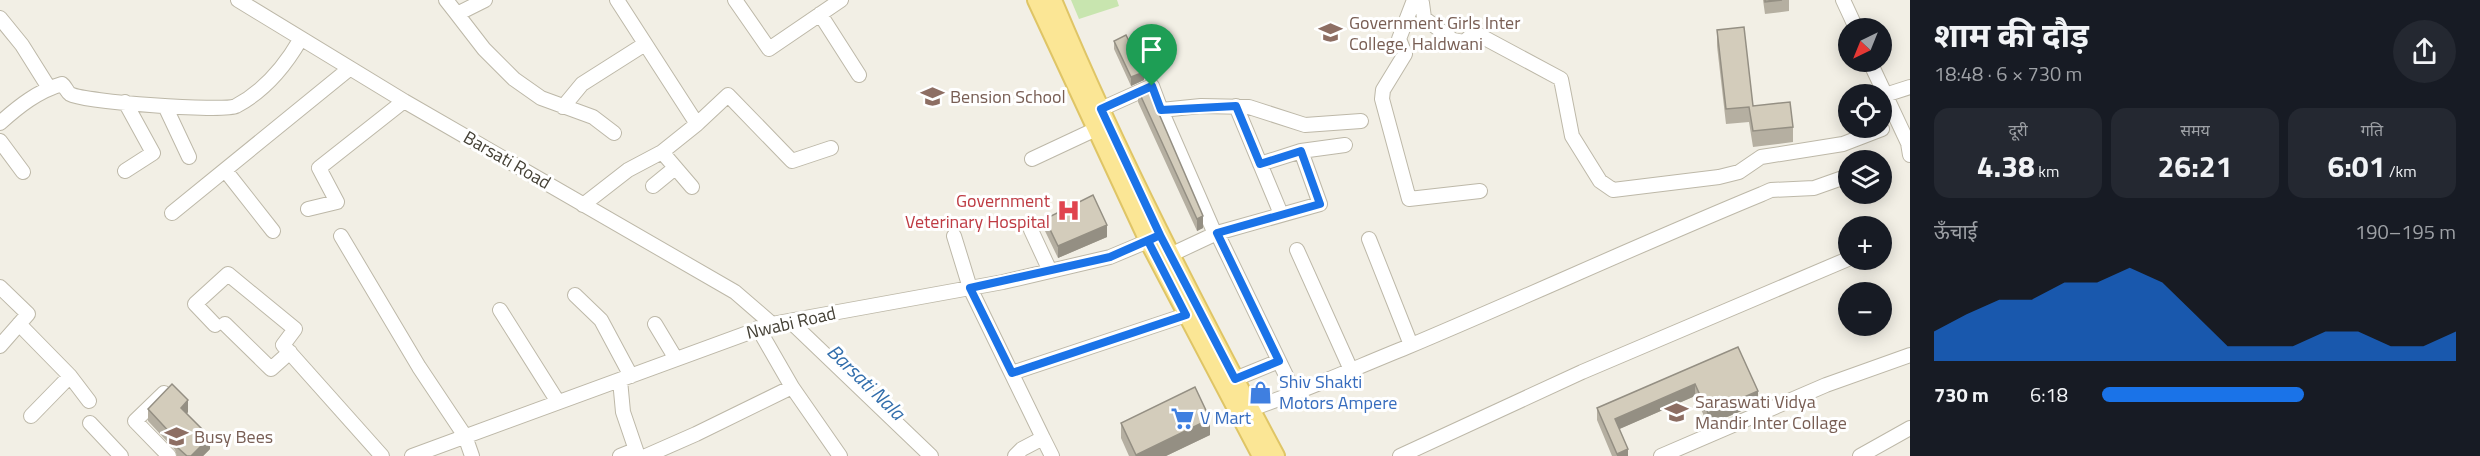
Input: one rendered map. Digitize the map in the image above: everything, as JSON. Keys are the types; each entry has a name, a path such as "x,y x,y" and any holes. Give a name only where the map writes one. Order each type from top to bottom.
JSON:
{"main road":[{"path":"1036,0 1094,130 1154,238 1170,255 1276,456"},
{"path":"1053,0 1101,109 1186,315 1261,456"}],"street":[{"name":"Barsati Road","path":"238,0 349,69 735,292 765,326 792,387 840,456"},
{"path":"446,0 484,49 514,79 541,98 593,117 614,133"},
{"path":"458,14 485,0"},
{"path":"617,0 697,124"},
{"path":"735,0 769,49 842,0"},
{"path":"1480,191 1409,199 1382,99 1383,90 1405,54 1399,39 1416,0 1422,3 1424,18 1453,40 1464,42 1472,35 1479,35 1561,79 1572,136 1600,181 1613,190 1719,177 1739,172 1761,157 1843,144 1859,138"},
{"path":"1844,0 1852,18"},
{"path":"820,14 859,75"},
{"path":"0,18 22,45 50,88"},
{"path":"0,123 26,101 62,84 71,94 125,102 165,106 234,107 270,80 288,61 300,40"},
{"path":"563,107 582,84 645,44"},
{"path":"172,213 349,69"},
{"path":"1101,109 1152,86 1216,234 1295,394"},
{"path":"1892,93 1910,87"},
{"path":"583,205 628,170 662,152 728,95 792,161 831,148"},
{"path":"308,209 337,202 319,168 404,101"},
{"path":"125,102 153,153 125,171"},
{"path":"165,106 189,157"},
{"path":"1161,110 1236,106 1249,107 1305,125 1360,121"},
{"path":"1236,106 1281,214"},
{"path":"1892,110 1909,147"},
{"path":"1032,159 1094,130"},
{"path":"0,141 23,172"},
{"path":"1260,164 1301,151 1345,145"},
{"path":"1170,255 1216,234 1320,204 1301,151"},
{"path":"662,152 692,187"},
{"path":"653,186 675,168"},
{"path":"225,170 273,231"},
{"path":"1251,409 1295,394 1771,190 1814,188 1838,180"},
{"path":"1031,230 1050,271"},
{"path":"341,236 419,367 465,436 472,456"},
{"path":"954,236 970,288 1052,456"},
{"name":"Nwabi Road","path":"412,456 765,326 1050,271 1110,257 1154,238"},
{"path":"1369,239 1411,345"},
{"path":"1297,250 1351,370"},
{"path":"1400,456 1582,372 1838,263"},
{"path":"290,352 271,369 195,304 228,274 295,329 284,345 382,456"},
{"path":"0,286 27,314 0,346"},
{"path":"575,295 601,320 625,378 623,412 640,454"},
{"path":"500,310 558,402"},
{"path":"1012,373 1186,315"},
{"path":"790,321 931,456"},
{"path":"19,324 70,376 89,401"},
{"path":"655,324 676,359"},
{"path":"1661,456 1816,389 1910,355"},
{"path":"1235,379 1279,361"},
{"path":"31,416 70,376"},
{"path":"620,456 640,454 706,430 792,387"},
{"path":"164,393 135,422 169,456"},
{"path":"90,423 122,456"},
{"path":"1860,456 1910,428"},
{"path":"1015,456 1022,449 1043,438"}],"green space":[{"path":"1071,0 1117,0 1119,6 1079,19"}],"building":[{"path":"1744,27 1753,106 1790,102 1793,127 1753,131 1749,107 1726,109 1717,30"},
{"path":"1126,35 1144,72 1131,77 1114,41"},
{"path":"1147,86 1203,216 1197,219 1138,90"},
{"path":"1093,195 1107,225 1058,246 1045,219"},
{"path":"1738,347 1758,391 1708,413 1695,384 1615,419 1628,449 1617,454 1597,408"},
{"name":"Busy Bees","path":"172,384 188,400 181,408 210,437 191,456 187,456 177,447 175,438 148,409"},
{"path":"1195,387 1210,419 1136,455 1121,423"}],"place":[{"name":"Government Girls Inter College, Haldwani","path":"1331,33"},
{"name":"Bension School","path":"932,97"},
{"name":"Government Veterinary Hospital","path":"1068,211"},
{"name":"Shiv Shakti Motors Ampere","path":"1261,392"},
{"name":"Saraswati Vidya Mandir Inter Collage","path":"1677,412"},
{"name":"V Mart","path":"1182,418"},
{"name":"Busy Bees","path":"176,437"}],"route":[{"path":"1152,86 1101,109 1160,235 1110,257 970,288 1012,373 1186,315 1148,241 1160,235 1235,379 1279,361 1217,233 1320,204 1301,151 1260,164 1236,106 1201,106 1161,110 1152,86"}],"water label":[{"name":"Barsati Nala","path":"866,382"}]}
